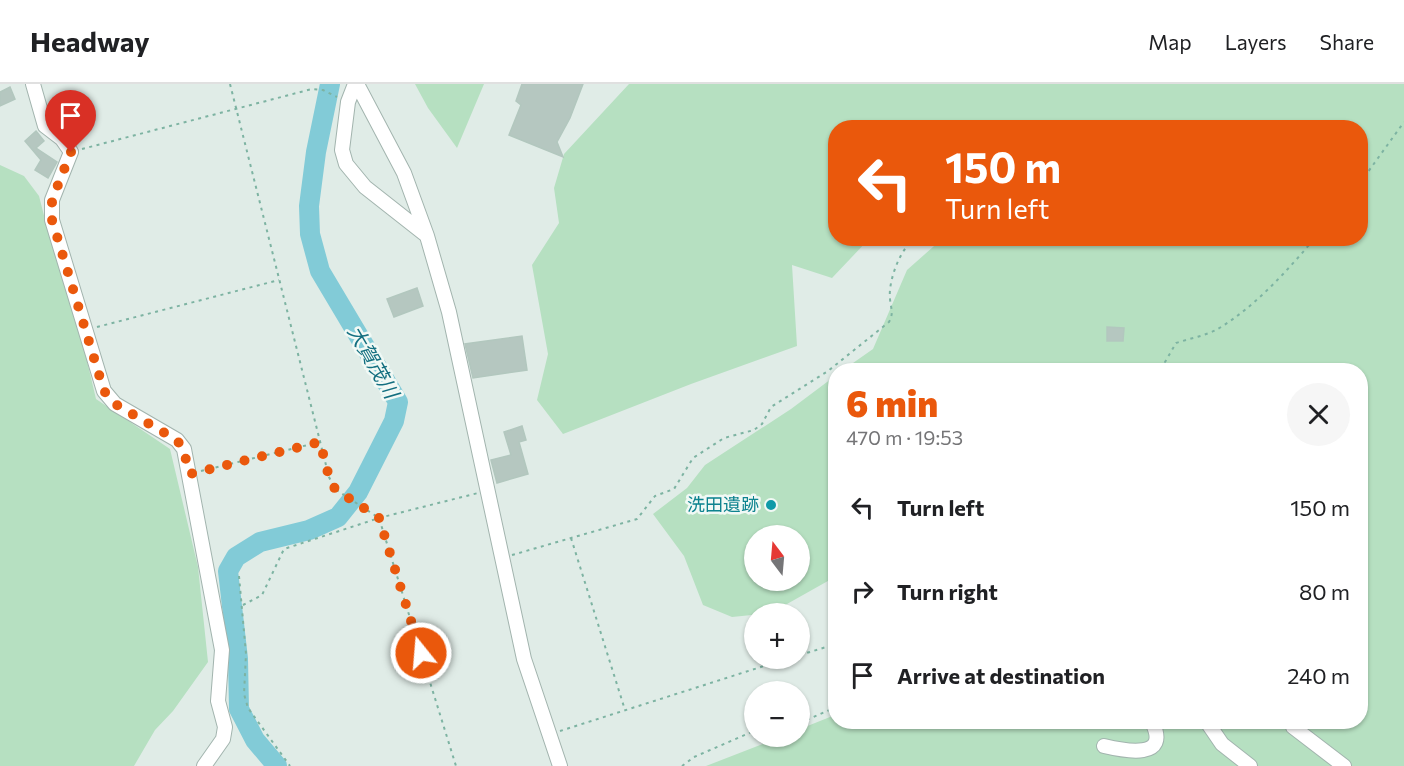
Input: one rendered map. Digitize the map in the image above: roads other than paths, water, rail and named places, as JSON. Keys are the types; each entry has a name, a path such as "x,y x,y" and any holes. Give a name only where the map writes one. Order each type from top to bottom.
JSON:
{"street":[{"path":"33,84 45,126 62,139 71,152 52,200 52,220 104,391 115,404 177,440 183,449 190,474 222,650 218,701 225,727 223,739 204,766"},
{"path":"356,84 404,173 427,237 449,312 524,659 560,766"},
{"path":"356,84 348,102 343,139 342,150 346,164 365,187 427,237"},
{"path":"1104,746 1133,753 1144,751 1156,739 1156,729"},
{"path":"1212,729 1222,744 1250,766"},
{"path":"1296,729 1344,766"}],"waterway":[{"name":"大賀茂川","path":"277,766 255,740 239,709 238,659 228,571 236,557 260,542 309,530 338,517 358,492 394,421 398,402 320,271 310,234 309,206 316,152 330,84"}],"place":[{"name":"洗田遺跡","path":"771,505"}]}
